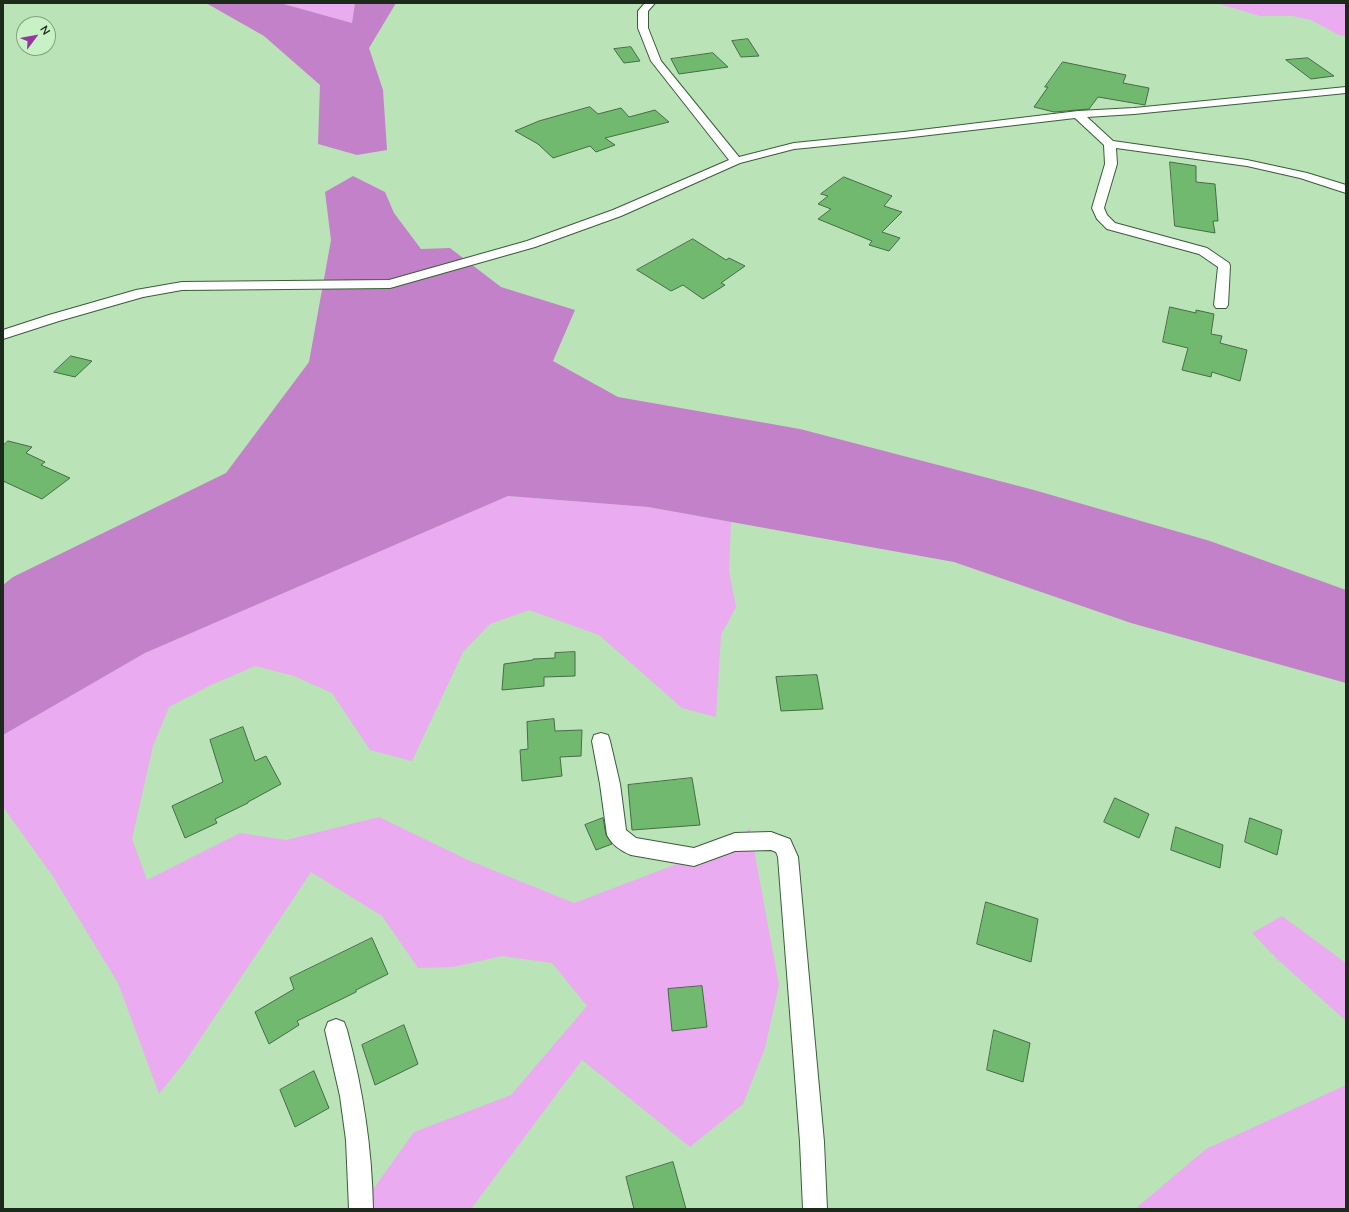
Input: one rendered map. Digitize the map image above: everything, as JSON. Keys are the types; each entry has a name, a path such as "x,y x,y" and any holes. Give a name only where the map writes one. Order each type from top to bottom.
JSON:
{"street":[{"path":"650,3 643,11 643,28 656,61 736,161"},
{"path":"3,335 141,292 182,286 390,284 407,281 546,239 617,213 736,161 794,146 904,135 1078,114 1346,90"},
{"path":"1078,114 1110,144 1247,163 1303,175 1346,189"},
{"path":"1110,144 1111,164 1098,208 1101,216 1111,226 1203,252 1214,258 1224,266 1221,305"},
{"path":"601,741 610,784 617,835 631,846 694,857 735,842 771,841 783,845 788,858 812,1142 815,1209"},
{"path":"336,1030 346,1065 356,1115 361,1180 361,1209"}],"shaded area":[{"path":"206,3 280,3 352,23 355,3 396,3 369,48 383,90 387,150 357,155 318,144 320,85 264,36"},
{"path":"280,3 355,3 352,23"},
{"path":"1216,3 1346,3 1346,36 1339,35 1311,20 1292,16 1260,16"},
{"path":"353,176 385,192 394,213 421,249 450,248 501,287 575,310 553,361 618,397 800,429 1034,490 1210,541 1346,590 1346,683 1131,623 954,562 648,507 508,496 145,653 3,735 3,585 13,577 226,473 309,362 331,240 325,192"},
{"path":"508,496 648,507 731,522 729,571 736,607 721,635 716,717 682,708 599,635 529,610 490,624 463,652 412,761 370,750 332,693 294,676 255,666 211,685 169,707 153,746 132,839 147,880 240,833 286,840 379,817 468,860 574,903 735,842 750,828 779,985 765,1048 743,1104 690,1147 582,1060 471,1209 359,1209 414,1132 511,1095 587,1006 552,963 502,956 453,967 418,968 382,916 311,872 186,1060 159,1094 118,983 52,875 3,807 3,735 145,653"},
{"path":"1282,916 1346,963 1346,1021 1276,958 1252,933"},
{"path":"1346,1085 1346,1209 1135,1209 1206,1149"}],"building":[{"path":"748,39 759,56 741,57 732,41"},
{"path":"631,47 640,61 624,63 614,49"},
{"path":"713,53 728,67 679,74 671,59"},
{"path":"1308,58 1334,76 1311,79 1286,60"},
{"path":"1063,62 1126,75 1123,83 1149,88 1145,105 1098,97 1089,109 1054,112 1034,107 1048,87 1045,87"},
{"path":"590,107 598,114 621,108 629,117 655,110 669,122 605,138 615,145 596,152 590,146 553,158 538,144 515,131 539,121"},
{"path":"1170,162 1196,166 1196,182 1215,184 1218,221 1213,221 1215,233 1175,226"},
{"path":"844,177 892,196 884,206 902,212 882,232 900,238 889,251 869,245 872,241 818,219 831,209 818,204 828,196 821,194"},
{"path":"693,239 726,260 729,258 745,266 721,283 725,285 703,299 683,285 671,291 637,270"},
{"path":"1170,307 1196,313 1196,310 1214,314 1211,334 1222,336 1220,343 1247,350 1240,381 1212,372 1211,377 1182,370 1188,348 1163,342"},
{"path":"71,356 92,361 75,377 54,372"},
{"path":"8,441 32,447 26,453 45,462 41,465 70,478 42,499 3,481 3,446"},
{"path":"575,652 575,676 544,677 544,686 502,690 504,664 533,659 555,658 555,653"},
{"path":"817,675 823,709 781,711 776,677"},
{"path":"554,719 555,731 582,730 581,756 560,757 562,776 522,781 520,750 528,749 527,722"},
{"path":"243,727 255,761 266,756 281,784 248,803 215,819 217,823 185,838 172,806 223,782 210,740"},
{"path":"692,778 700,825 632,830 628,785"},
{"path":"1115,798 1149,814 1139,838 1104,822"},
{"path":"603,818 606,835 612,844 596,850 585,825"},
{"path":"1250,818 1282,830 1277,855 1245,842"},
{"path":"1176,827 1223,845 1220,868 1171,850"},
{"path":"986,902 1038,919 1031,962 977,944"},
{"path":"372,938 388,974 356,990 356,992 297,1021 299,1025 269,1044 255,1012 294,989 290,978"},
{"path":"702,986 707,1027 672,1031 668,989"},
{"path":"404,1025 418,1064 375,1085 362,1045"},
{"path":"994,1030 1030,1043 1023,1082 987,1070"},
{"path":"314,1071 329,1108 295,1127 280,1090"},
{"path":"673,1162 686,1209 634,1209 626,1177"}]}
